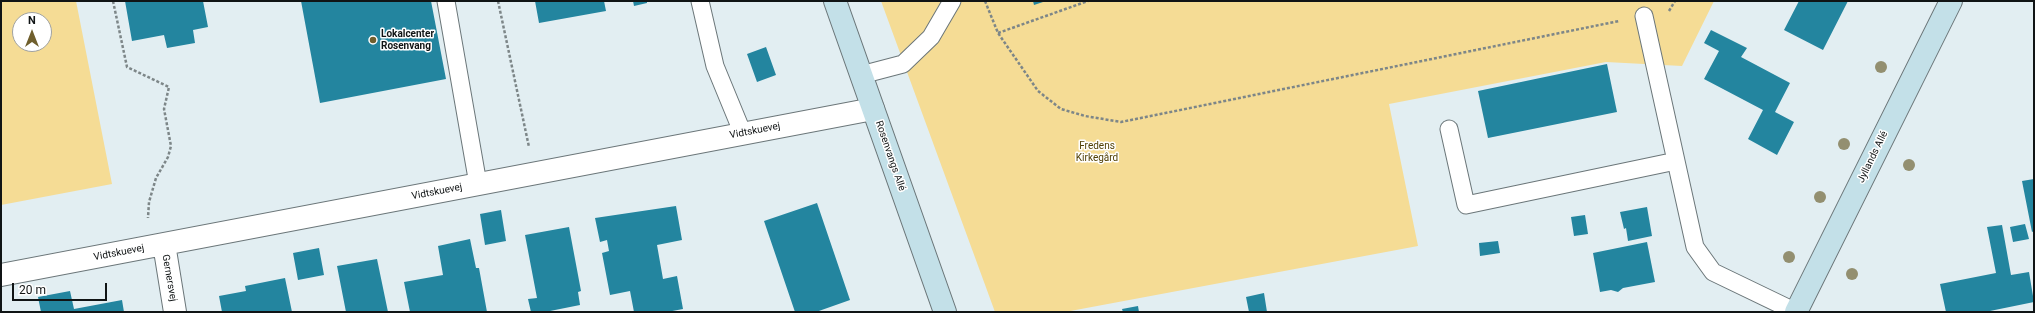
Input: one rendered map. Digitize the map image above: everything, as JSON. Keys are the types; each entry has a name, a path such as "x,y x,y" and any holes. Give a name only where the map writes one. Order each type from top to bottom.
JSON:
{"street":[{"name":"Rosenvangs Allé","path":"835,1 945,312"},
{"name":"Jyllands Allé","path":"1796,312 1951,1"},
{"name":"Vidtskuevej","path":"1,275 873,109"},
{"name":"Gernersvej","path":"158,245 175,312"}],"lane":[{"path":"446,1 478,184"},
{"path":"700,1 715,66 742,134"},
{"path":"861,75 903,64 931,37 952,1"},
{"path":"1644,16 1695,247 1713,272 1796,312"},
{"path":"1449,129 1466,205 1676,161"}],"path":[{"path":"113,1 127,67 170,87 164,109 171,146 168,157 156,178 149,202 148,219 158,245"},
{"path":"498,1 535,173"},
{"path":"985,1 998,33 1038,91 1061,109 1085,116 1121,122 1670,11 1675,1"},
{"path":"998,33 1088,1"}],"green space":[{"path":"1,1 76,1 112,184 1,205"},
{"name":"Fredens Kirkegård","path":"881,1 1714,1 1682,66 1606,62 1389,104 1418,246 1065,312 995,312"}],"building":[{"path":"125,1 203,1 208,27 193,30 195,43 167,48 164,35 132,41"},
{"name":"Lokalcenter Rosenvang","path":"301,1 431,1 446,79 320,103"},
{"path":"535,1 604,1 606,11 539,23"},
{"path":"633,1 647,1 647,3 634,6"},
{"path":"1033,1 1046,1 1034,5"},
{"path":"1799,1 1848,1 1823,50 1784,30"},
{"path":"1711,30 1747,48 1741,57 1790,83 1775,112 1794,122 1777,155 1748,139 1763,110 1704,79 1719,51 1704,43"},
{"path":"766,47 776,75 757,82 747,54"},
{"path":"1607,64 1617,112 1488,138 1478,91"},
{"path":"2034,179 2034,231 2032,232 2022,181"},
{"path":"817,203 850,300 816,312 795,312 764,221"},
{"path":"676,206 682,240 657,245 663,279 677,276 683,309 667,312 634,312 630,291 610,295 602,253 609,251 607,240 600,242 595,218"},
{"path":"1647,207 1652,236 1628,241 1626,228 1624,229 1620,212"},
{"path":"501,210 506,241 485,245 480,214"},
{"path":"1585,215 1588,234 1574,236 1571,217"},
{"path":"2025,224 2029,239 2013,242 2010,227"},
{"path":"2002,225 2011,275 2029,272 2034,302 1985,312 1946,312 1940,284 1996,273 1987,227"},
{"path":"569,227 581,291 578,292 580,305 545,312 531,312 528,299 537,298 525,235"},
{"path":"470,239 476,268 479,268 487,312 410,312 404,282 443,275 438,246"},
{"path":"1498,241 1500,253 1480,256 1479,243"},
{"path":"1647,242 1655,282 1623,288 1618,292 1611,290 1600,292 1593,253"},
{"path":"319,248 324,275 298,280 293,253"},
{"path":"377,259 388,312 346,312 337,266"},
{"path":"285,278 292,312 222,312 219,296 246,291 245,286"},
{"path":"70,291 74,309 122,300 124,312 41,312 38,297"},
{"path":"1264,293 1267,312 1249,312 1246,297"},
{"path":"1138,306 1139,312 1123,312 1122,309"}],"place":[{"name":"Lokalcenter Rosenvang","path":"373,40"}]}
